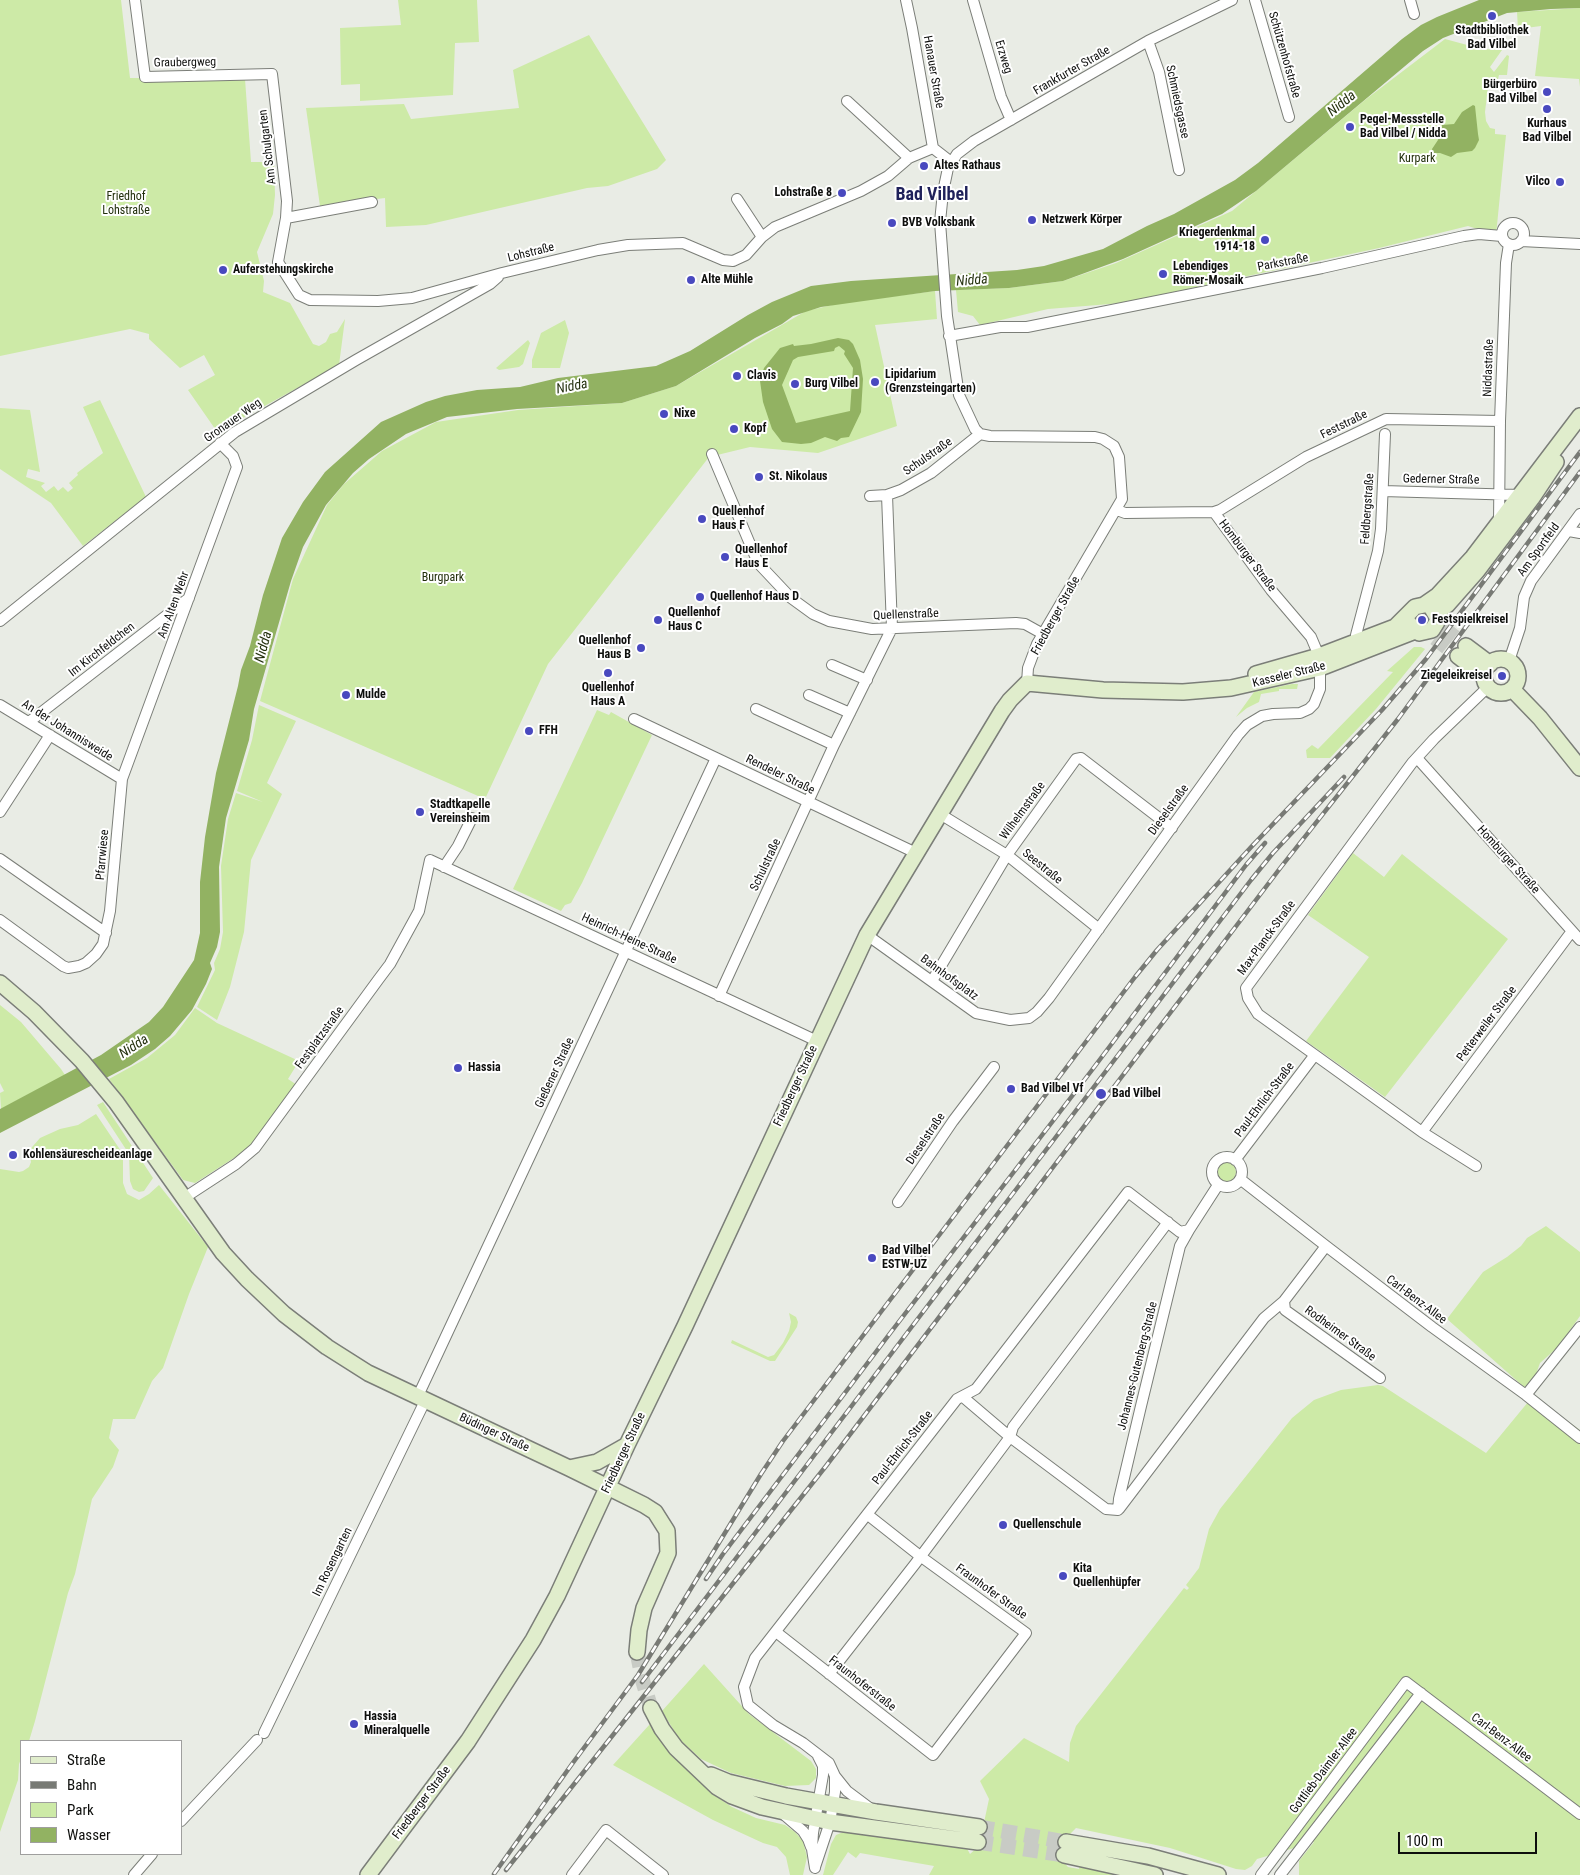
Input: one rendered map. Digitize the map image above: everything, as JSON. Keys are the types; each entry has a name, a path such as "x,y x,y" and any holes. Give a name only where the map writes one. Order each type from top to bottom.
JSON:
{"main road":[{"name":"Kasseler Straße","path":"1431,624 1437,596 1464,568 1580,416"},
{"name":"Kasseler Straße","path":"1027,683 1103,690 1194,692 1231,688 1319,662 1431,624 1464,587 1532,498 1580,424"},
{"name":"Kasseler Straße","path":"1319,662 1395,627 1409,614 1409,624 1431,624"},
{"path":"1462,651 1487,676 1492,690 1502,693 1512,689 1516,684 1517,671 1509,661 1495,660 1487,676"},
{"name":"Friedberger Straße","path":"368,1875 468,1741 521,1661 557,1596 626,1445 685,1326 867,935 1002,711 1027,683"},
{"path":"1512,689 1540,718 1580,768"},
{"name":"Büdinger Straße","path":"0,983 34,1012 70,1047 116,1102 223,1253 246,1280 314,1338 352,1364 421,1399 608,1487 655,1512 667,1531 666,1558 644,1608 637,1652"},
{"path":"569,1468 597,1462 626,1445"},
{"path":"651,1708 671,1742 717,1787 732,1796 762,1808 905,1833 978,1834 876,1812 786,1796 728,1782 701,1771"},
{"path":"1155,1875 1065,1848 1148,1856 1218,1875"}],"street":[{"name":"Graubergweg","path":"134,0 145,77 272,74"},
{"name":"Hanauer Straße","path":"906,0 933,148"},
{"name":"Erzweg","path":"973,0 1002,97 1013,119"},
{"name":"Frankfurter Straße","path":"950,162 966,146 1148,41 1232,0"},
{"name":"Schützenhofstraße","path":"1255,0 1289,116"},
{"path":"1410,0 1414,14"},
{"name":"Schmiedsgasse","path":"1148,41 1159,72 1178,170"},
{"name":"Am Schulgarten","path":"272,74 287,201 286,218"},
{"path":"847,101 909,158"},
{"name":"Lohstraße","path":"286,218 278,259 279,265 299,295 305,299 378,301 412,298 502,273 598,250 641,244 683,243 723,260 733,261 746,255 762,237 775,227 866,188 892,173 909,158 933,148"},
{"path":"933,148 950,162 944,184 940,222 949,336 959,395 974,429 980,434"},
{"path":"737,199 762,237"},
{"path":"286,218 372,202"},
{"path":"1521,241 1524,231 1522,227 1514,222 1503,228 1506,240 1516,244 1521,241 1580,244"},
{"name":"Parkstraße","path":"949,336 1000,327 1027,327 1322,268 1472,234 1506,240"},
{"name":"Niddastraße","path":"1499,522 1500,421 1506,240"},
{"name":"Gronauer Weg","path":"0,621 220,443 259,417 415,325 490,284 502,273"},
{"name":"Feststraße","path":"1214,512 1306,457 1386,419 1500,421"},
{"name":"Schulstraße","path":"870,496 887,496 901,490 931,473 980,434"},
{"name":"Friedberger Straße","path":"980,434 990,436 1095,437 1108,442 1118,451 1122,494 1117,510 1043,634 1028,668 1027,683"},
{"name":"Feldbergstraße","path":"1359,642 1356,634 1380,540 1385,434"},
{"name":"Am Alten Wehr","path":"122,779 237,467 234,456 220,443"},
{"name":"Quellenstraße","path":"712,454 756,560 791,598 803,608 830,621 866,628 1021,623 1043,634"},
{"name":"Gederner Straße","path":"1382,491 1499,494"},
{"path":"1499,494 1520,494"},
{"name":"Schulstraße","path":"720,996 834,745 892,628 887,496"},
{"name":"Homburger Straße","path":"1117,510 1125,513 1214,512 1271,590 1311,637 1319,662"},
{"name":"Am Sportfeld","path":"1509,661 1520,628 1524,597 1531,581 1580,514"},
{"path":"1569,531 1580,533"},
{"name":"Im Kirchfeldchen","path":"29,722 190,598"},
{"name":"Dieselstraße","path":"1047,1000 1238,735 1248,725 1262,716 1304,712 1314,704 1320,689 1319,662"},
{"path":"832,665 867,680"},
{"name":"Max-Planck-Straße","path":"1476,1166 1422,1132 1258,1014 1248,998 1246,988 1417,758 1476,697 1487,676"},
{"path":"810,695 850,713"},
{"name":"An der Johannisweide","path":"0,705 122,779"},
{"path":"756,709 834,745"},
{"name":"Rendeler Straße","path":"634,719 916,853"},
{"path":"0,812 50,735"},
{"name":"Gießener Straße","path":"421,1399 716,758"},
{"name":"Wilhelmstraße","path":"932,982 1007,855 1078,758 1172,828"},
{"name":"Homburger Straße","path":"1417,758 1580,940"},
{"name":"Pfarrwiese","path":"0,920 68,968 79,966 94,957 103,944 106,933 112,894 122,779"},
{"name":"Seestraße","path":"940,814 1007,855 1099,929"},
{"path":"444,867 458,846 472,818"},
{"path":"0,859 106,933"},
{"name":"Heinrich-Heine-Straße","path":"430,860 817,1041"},
{"name":"Festplatzstraße","path":"184,1198 236,1164 255,1148 384,972 419,911 430,860"},
{"name":"Petterweiler Straße","path":"1422,1132 1572,930"},
{"name":"Bahnhofsplatz","path":"867,935 976,1013 1010,1020 1029,1018 1047,1000"},
{"name":"Paul-Ehrlich-Straße","path":"1235,1160 1314,1056"},
{"name":"Dieselstraße","path":"898,1202 953,1121 994,1068"},
{"path":"1226,1157 1235,1160 1241,1170 1240,1179 1230,1186 1218,1184 1212,1174 1215,1163 1226,1157"},
{"name":"Carl-Benz-Allee","path":"1240,1179 1432,1328 1526,1395 1580,1438"},
{"path":"1188,1230 1218,1184"},
{"name":"Paul-Ehrlich-Straße","path":"876,1812 852,1795 835,1776 829,1763 803,1742 773,1726 748,1705 744,1687 755,1658 957,1399 976,1389 1128,1192 1180,1232 1188,1230"},
{"path":"829,1674 1010,1436 1013,1427 1168,1222"},
{"name":"Johannes-Gutenberg-Straße","path":"1118,1510 1119,1499 1180,1246 1188,1230"},
{"path":"963,1397 1010,1436 1106,1509 1118,1510 1264,1318 1285,1306 1326,1246"},
{"name":"Rodheimer Straße","path":"1285,1306 1380,1378"},
{"path":"1526,1395 1580,1327"},
{"name":"Im Rosengarten","path":"182,1821 261,1737 421,1399"},
{"name":"Fraunhofer Straße","path":"868,1514 920,1556 1026,1633 933,1754"},
{"name":"Fraunhoferstraße","path":"776,1632 933,1754"},
{"name":"Carl-Benz-Allee","path":"1406,1682 1580,1814"},
{"name":"Gottlieb-Daimler-Allee","path":"1261,1875 1406,1682"},
{"path":"1280,1875 1421,1693"},
{"path":"814,1872 823,1820 818,1801 823,1766 818,1755"},
{"path":"812,1849 823,1820 834,1804 835,1776"},
{"path":"782,1812 808,1839 812,1849 814,1872"},
{"path":"572,1875 606,1830 659,1874"},
{"path":"134,1875 151,1855"},
{"path":"1292,1875 1294,1857"}],"green space":[{"name":"Friedhof Lohstraße","path":"0,0 121,0 130,78 245,79 251,162 274,162 275,195 273,214 257,252 264,281 263,292 290,303 313,344 319,346 326,342 330,334 337,332 345,319 339,365 241,419 239,423 220,436 188,390 215,375 204,355 180,368 149,339 149,334 130,329 0,356"},
{"path":"398,0 477,0 479,42 455,43 453,95 360,101 360,84 341,85 340,28 401,25"},
{"path":"1580,8 1580,87 1579,79 1535,76 1541,26 1518,29 1517,12"},
{"path":"589,35 666,160 657,169 608,186 587,188 426,225 386,227 385,198 320,206 306,108 404,104 411,119 519,108 513,70"},
{"name":"Kurpark","path":"1445,39 1482,49 1502,50 1490,67 1494,72 1507,55 1509,56 1507,75 1499,75 1498,79 1493,79 1488,87 1485,112 1486,121 1490,128 1495,129 1495,134 1506,135 1496,235 1468,226 1379,248 1135,302 1048,309 980,325 973,316 958,312 956,290 1009,288 1063,281 1116,263 1232,211 1365,100"},
{"name":"Burgpark","path":"935,291 937,319 875,325 897,426 818,453 750,447 709,457 548,664 485,799 260,701 293,579 327,505 344,484 382,451 436,422 518,410 622,403 676,386 806,311 841,303"},
{"path":"565,320 569,333 560,368 532,368 532,360 541,333"},
{"path":"528,340 530,343 523,364 519,367 499,370 496,368"},
{"path":"100,400 146,497 83,546 51,503 0,469 0,408 30,410 40,472 28,469 26,477 45,483 41,486 46,492 54,486 58,491 63,487 68,492 73,488 69,483 78,475 77,473 103,453 83,407"},
{"path":"1414,647 1425,649 1376,709 1330,758 1307,758 1306,750 1312,745 1318,749 1393,672 1387,671"},
{"path":"1298,684 1297,689 1279,689 1279,691 1261,694 1259,702 1247,708 1236,717 1254,692"},
{"path":"259,705 296,721 267,783 282,794 251,860 244,932 230,987 217,1020 197,1007 215,970 214,963 220,949 223,932 221,866 228,819 236,793 263,802 237,791 252,740"},
{"path":"597,710 609,715 611,712 652,735 582,883 571,903 565,905 561,911 513,889"},
{"path":"1353,853 1384,877 1402,854 1508,939 1385,1097 1306,1041 1369,957 1308,915"},
{"path":"0,1005 21,1022 65,1075 1,1109 0,1093 4,1091 0,1083"},
{"path":"195,1008 217,1023 299,1061 288,1079 297,1085 251,1147 195,1183 183,1180 109,1079 147,1058 175,1035"},
{"path":"103,1102 153,1178 144,1191 139,1192 133,1189 130,1181 129,1154 97,1105"},
{"path":"96,1114 123,1154 123,1183 127,1194 139,1200 159,1185 208,1247 163,1368 152,1381 135,1419 113,1419 109,1438 119,1450 113,1467 92,1499 75,1574 68,1593 35,1721 29,1740 20,1740 18,1780 0,1832 0,1169 23,1171 29,1167 31,1162 30,1157 26,1154 40,1138 60,1129 78,1125"},
{"path":"1222,1162 1230,1162 1236,1168 1236,1176 1230,1182 1222,1182 1216,1176 1216,1168"},
{"path":"1546,1226 1580,1252 1580,1316 1558,1347 1540,1363 1535,1377 1529,1385 1524,1387 1447,1319 1483,1272 1507,1257 1521,1246 1527,1238"},
{"path":"789,1313 796,1317 797,1327 775,1361 770,1361 731,1343 732,1340 768,1357 774,1355 789,1331 791,1322"},
{"path":"1383,1386 1486,1453 1533,1396 1580,1430 1580,1875 1299,1875 1299,1861 1314,1842 1257,1859 1252,1866 1245,1870 1236,1869 1170,1848 1076,1828 1067,1837 1061,1859 1068,1867 1079,1869 1080,1863 1127,1875 929,1875 934,1866 860,1853 856,1858 848,1852 833,1875 823,1875 831,1844 836,1835 846,1831 965,1845 970,1854 979,1846 989,1799 980,1781 1024,1738 1069,1762 1070,1743 1076,1726 1184,1588 1187,1590 1189,1588 1186,1585 1199,1568 1209,1529 1220,1509 1292,1418 1314,1400 1341,1390"},
{"path":"704,1664 749,1714 811,1761 816,1769 816,1778 809,1785 785,1786 731,1773 701,1759 679,1739 662,1711"},
{"path":"650,1724 665,1747 711,1793 732,1807 756,1818 785,1825 795,1832 803,1841 807,1857 803,1875 790,1875 786,1857 777,1847 763,1843 713,1820 613,1765"}],"water":[{"name":"Nidda","path":"1479,0 1580,0 1580,8 1507,13 1443,38 1423,51 1256,191 1222,214 1123,259 1063,281 1009,288 935,291 821,307 793,316 676,386 622,403 517,409 447,417 406,434 369,459 353,473 326,505 303,547 291,581 254,709 249,740 226,818 219,867 220,932 217,947 210,963 212,969 192,1010 170,1036 131,1065 0,1133 0,1109 101,1055 149,1022 163,1007 194,960 200,933 200,882 205,837 216,773 241,670 282,538 303,502 325,472 381,422 426,402 445,396 477,390 520,387 558,378 656,366 690,351 772,302 811,286 851,281 1017,270 1044,266 1103,249 1174,214 1235,180 1258,163 1402,39 1421,25"},
{"path":"1473,105 1475,106 1479,140 1475,148 1472,151 1457,153 1451,157 1440,153 1433,153 1432,149 1438,140 1442,125 1454,124 1462,112"},
{"path":"838,338 849,340 853,344 860,360 863,379 861,412 849,437 841,438 837,441 825,437 811,443 801,444 782,442 772,429 763,402 760,381 764,368 780,348 793,344 794,346","holes":["839,346 845,351 844,354 853,368 850,411 796,423 782,385 793,360 798,357 834,351"]}],"tunnel":[{"path":"1443,628 1466,646"},
{"path":"1435,638 1458,656"},
{"path":"637,1652 651,1708"},
{"path":"979,1827 1066,1842"},
{"path":"978,1842 1064,1855"}],"railway":[{"path":"494,1874 638,1675 783,1441 1135,977 1157,950 1253,845 1382,710 1426,659 1580,452"},
{"path":"506,1870 826,1466 1281,867 1398,719 1580,472"},
{"path":"642,1682 1251,880 1273,853 1344,777"},
{"path":"706,1579 891,1332 1246,865 1265,843"}],"place":[{"name":"Stadtbibliothek Bad Vilbel","path":"1492,16"},
{"name":"Bürgerbüro Bad Vilbel","path":"1547,92"},
{"name":"Kurhaus Bad Vilbel","path":"1547,109"},
{"name":"Pegel-Messstelle Bad Vilbel / Nidda","path":"1350,127"},
{"name":"Altes Rathaus","path":"924,166"},
{"name":"Vilco","path":"1560,182"},
{"name":"Lohstraße 8","path":"842,193"},
{"name":"Netzwerk Körper","path":"1032,220"},
{"name":"BVB Volksbank","path":"892,223"},
{"name":"Kriegerdenkmal 1914-18","path":"1265,240"},
{"name":"Auferstehungskirche","path":"223,270"},
{"name":"Lebendiges Römer-Mosaik","path":"1163,274"},
{"name":"Alte Mühle","path":"691,280"},
{"name":"Clavis","path":"737,376"},
{"name":"Lipidarium (Grenzsteingarten)","path":"875,382"},
{"name":"Burg Vilbel","path":"795,384"},
{"name":"Nixe","path":"664,414"},
{"name":"Kopf","path":"734,429"},
{"name":"St. Nikolaus","path":"759,477"},
{"name":"Quellenhof Haus F","path":"702,519"},
{"name":"Quellenhof Haus E","path":"725,557"},
{"name":"Quellenhof Haus D","path":"700,597"},
{"name":"Quellenhof Haus C","path":"658,620"},
{"name":"Festspielkreisel","path":"1422,620"},
{"name":"Quellenhof Haus B","path":"641,648"},
{"name":"Quellenhof Haus A","path":"608,673"},
{"name":"Ziegeleikreisel","path":"1502,676"},
{"name":"Mulde","path":"346,695"},
{"name":"FFH","path":"529,731"},
{"name":"Stadtkapelle Vereinsheim","path":"420,812"},
{"name":"Hassia","path":"458,1068"},
{"name":"Bad Vilbel Vf","path":"1011,1089"},
{"name":"Bad Vilbel","path":"1101,1094"},
{"name":"Kohlensäurescheideanlage","path":"13,1155"},
{"name":"Bad Vilbel ESTW-UZ","path":"872,1258"},
{"name":"Quellenschule","path":"1003,1525"},
{"name":"Kita Quellenhüpfer","path":"1063,1576"},
{"name":"Hassia Mineralquelle","path":"354,1724"}],"district":[{"name":"Bad Vilbel","path":"932,195"}]}
